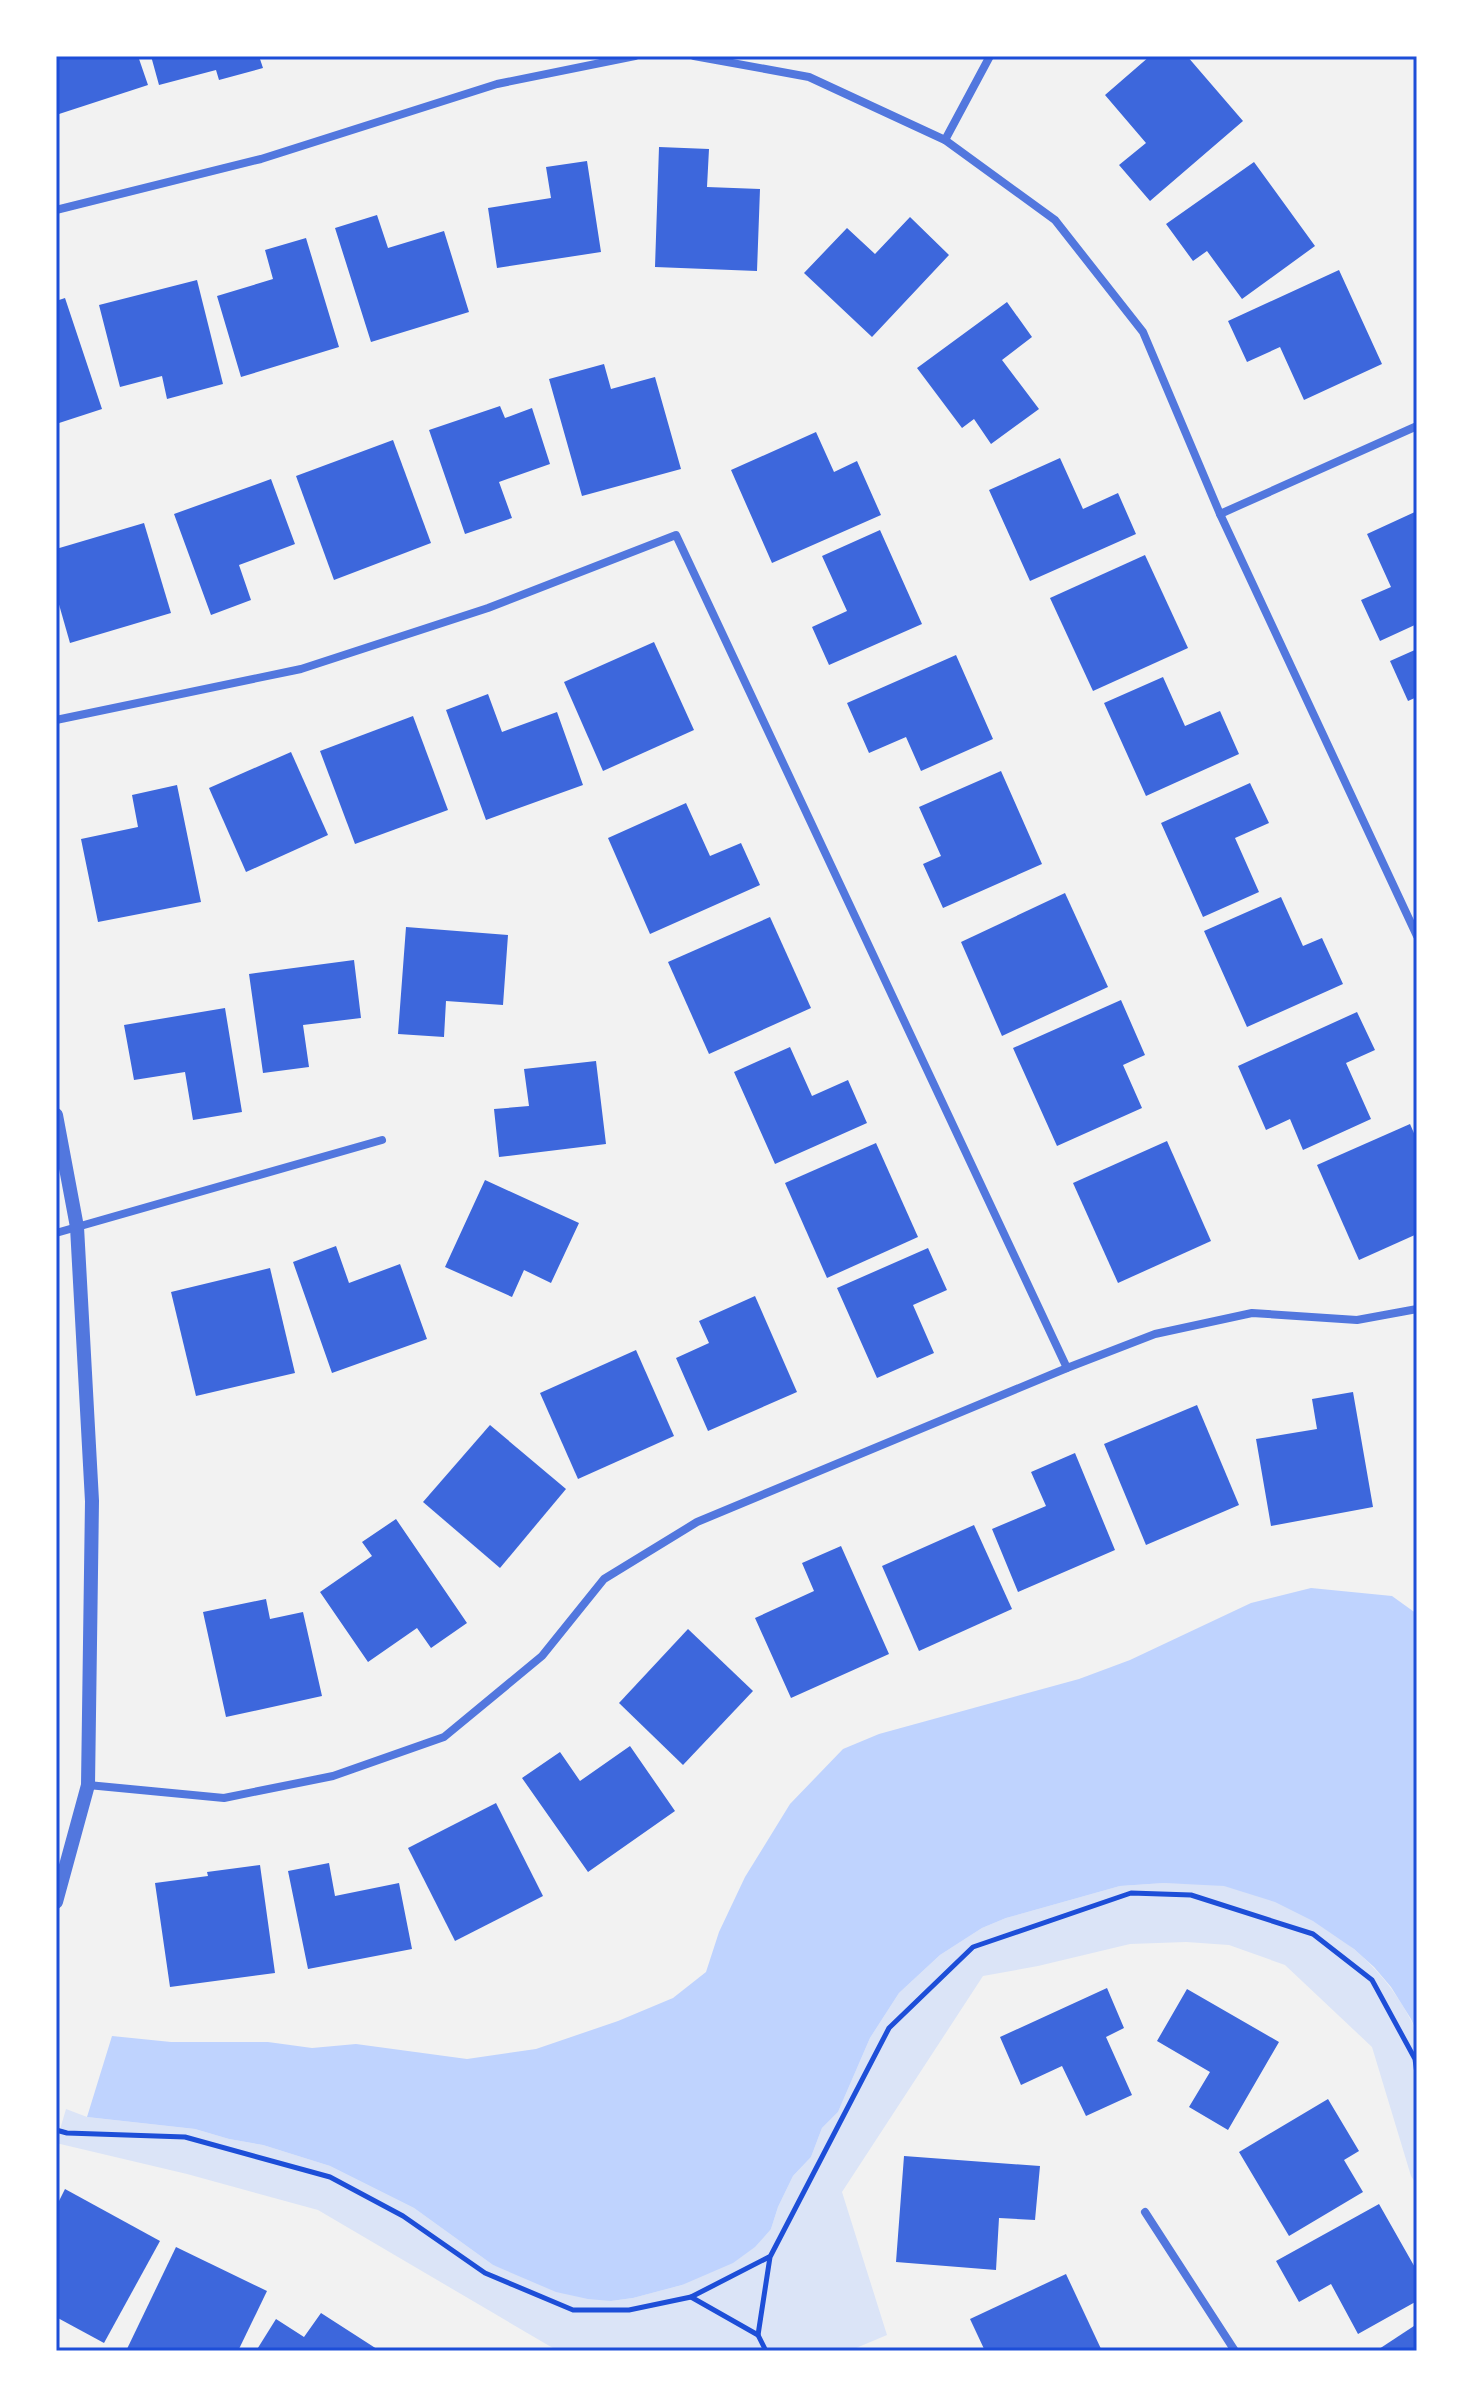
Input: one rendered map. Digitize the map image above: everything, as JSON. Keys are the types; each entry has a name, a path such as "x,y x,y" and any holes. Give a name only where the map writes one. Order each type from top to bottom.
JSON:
{"street":[{"path":"56,210 261,159 497,84 635,56"},
{"path":"694,56 809,77 945,140 1055,220 1143,332 1220,514 1417,936"},
{"path":"945,140 990,56"},
{"path":"1220,514 1417,426"},
{"path":"56,720 301,669 488,608 676,535 1067,1368"},
{"path":"56,1115 77,1227 92,1501 88,1785 56,1902"},
{"path":"56,1233 382,1140"},
{"path":"88,1785 224,1798 333,1776 444,1737 542,1656 604,1579 697,1522 1155,1334 1252,1313 1357,1320 1417,1309"},
{"path":"1145,2212 1235,2351"}],"path":[{"path":"758,2335 770,2257 889,2028 973,1947 1131,1893 1191,1895 1313,1934 1372,1980 1415,2059 1417,2074"},
{"path":"56,2130 185,2137 330,2177 403,2216 485,2273 573,2310 629,2310 691,2297 770,2257"},
{"path":"691,2297 758,2335 766,2351"}],"shaded area":[{"path":"1164,1883 1225,1886 1284,1905 1339,1937 1385,1980 1403,2005 1417,2033 1417,2185 1411,2176 1372,2047 1285,1965 1229,1945 1186,1942 1130,1944 983,1976 842,2192 887,2335 849,2351 558,2351 318,2210 187,2174 56,2143 66,2109 87,2117 195,2129 263,2145 330,2166 414,2208 493,2265 611,2301 633,2298 682,2285 771,2229 793,2176 811,2157 822,2128 838,2112 870,2038 899,1993 940,1955 982,1928 1006,1918 1120,1886"}],"water":[{"path":"1311,1588 1392,1596 1417,1614 1417,2033 1391,1987 1354,1949 1313,1921 1275,1902 1224,1886 1164,1883 1120,1886 1006,1918 982,1928 940,1955 899,1993 870,2038 838,2112 822,2128 811,2157 793,2176 771,2229 755,2247 733,2263 682,2285 611,2301 556,2292 493,2265 414,2208 330,2166 263,2145 195,2129 87,2117 112,2036 171,2042 268,2042 312,2048 356,2044 467,2059 536,2049 673,1998 706,1972 719,1932 745,1877 790,1804 843,1749 879,1734 1079,1679 1130,1660 1251,1603"}],"building":[{"path":"56,56 138,56 148,85 56,115"},
{"path":"151,56 259,56 263,68 219,80 216,70 159,85"},
{"path":"1150,56 1187,56 1243,121 1150,201 1119,165 1146,143 1105,95"},
{"path":"659,147 709,149 707,187 760,189 757,271 655,267"},
{"path":"587,161 601,252 497,268 488,208 551,198 546,167"},
{"path":"1254,162 1315,246 1242,299 1207,251 1193,261 1166,224"},
{"path":"377,215 388,248 444,231 469,312 371,342 335,228"},
{"path":"910,217 949,255 872,337 804,273 847,228 875,254"},
{"path":"306,238 339,347 241,377 217,296 273,279 265,250"},
{"path":"1339,270 1382,364 1304,400 1280,347 1247,362 1228,321"},
{"path":"197,280 223,384 167,399 162,376 120,387 99,305"},
{"path":"65,298 102,409 56,424 56,301"},
{"path":"1007,302 1032,337 1002,360 1039,409 991,444 974,419 962,428 917,368"},
{"path":"604,364 611,389 655,377 681,469 582,496 549,379"},
{"path":"500,406 505,418 532,408 550,464 499,482 512,518 465,534 429,430"},
{"path":"816,432 834,472 857,461 881,515 772,563 731,470"},
{"path":"393,440 431,543 334,580 296,476"},
{"path":"1060,458 1083,509 1118,493 1136,534 1030,581 989,490"},
{"path":"271,479 295,544 239,565 251,600 211,615 174,514"},
{"path":"1417,511 1417,624 1380,641 1361,600 1391,587 1367,534"},
{"path":"144,523 171,613 70,643 56,594 56,549"},
{"path":"880,530 922,624 829,665 812,627 847,611 822,556"},
{"path":"1145,555 1188,648 1093,691 1050,598"},
{"path":"654,642 694,730 603,771 564,682"},
{"path":"1417,649 1417,697 1408,701 1390,661"},
{"path":"956,655 993,739 921,771 906,737 869,753 847,703"},
{"path":"1163,677 1185,726 1220,711 1239,754 1146,796 1104,703"},
{"path":"488,694 502,732 557,712 583,785 486,820 446,710"},
{"path":"413,716 448,810 355,844 320,751"},
{"path":"291,752 328,835 246,872 209,788"},
{"path":"1001,771 1042,864 943,908 923,864 941,856 919,807"},
{"path":"1250,783 1269,823 1235,838 1259,892 1203,917 1161,823"},
{"path":"177,785 201,902 98,922 81,839 138,827 132,795"},
{"path":"686,803 710,856 741,843 760,885 650,934 608,838"},
{"path":"1065,893 1108,987 1002,1036 961,942"},
{"path":"1281,897 1303,946 1322,938 1343,984 1247,1027 1204,931"},
{"path":"770,917 811,1008 709,1054 668,962"},
{"path":"406,927 508,935 503,1005 446,1001 444,1037 398,1034"},
{"path":"354,960 361,1018 303,1025 309,1067 263,1073 249,974"},
{"path":"1121,1000 1145,1055 1123,1065 1142,1108 1057,1146 1013,1048"},
{"path":"225,1008 242,1112 193,1120 185,1072 134,1080 124,1025"},
{"path":"1357,1012 1375,1050 1346,1063 1371,1119 1303,1150 1290,1119 1266,1130 1238,1066"},
{"path":"790,1047 812,1096 848,1080 867,1123 775,1164 734,1072"},
{"path":"596,1061 606,1144 499,1157 494,1109 529,1106 524,1069"},
{"path":"1410,1124 1417,1140 1417,1234 1359,1260 1317,1165"},
{"path":"1167,1141 1211,1241 1118,1283 1073,1183"},
{"path":"876,1143 918,1237 827,1278 785,1183"},
{"path":"485,1180 579,1223 551,1283 524,1270 512,1297 445,1267"},
{"path":"336,1246 349,1283 400,1264 427,1339 332,1373 293,1262"},
{"path":"928,1248 947,1290 913,1305 934,1353 877,1378 837,1288"},
{"path":"270,1268 295,1373 196,1396 171,1292"},
{"path":"755,1296 797,1392 708,1431 676,1358 709,1343 699,1321"},
{"path":"636,1350 674,1436 578,1479 540,1393"},
{"path":"1353,1392 1373,1507 1271,1526 1256,1439 1317,1429 1312,1399"},
{"path":"1197,1405 1239,1505 1146,1545 1104,1444"},
{"path":"490,1425 566,1489 500,1568 423,1502"},
{"path":"1075,1453 1115,1550 1018,1592 992,1529 1046,1506 1031,1472"},
{"path":"396,1519 467,1623 431,1648 417,1628 368,1662 320,1592 372,1556 362,1542"},
{"path":"974,1525 1012,1609 919,1651 882,1566"},
{"path":"841,1546 889,1654 791,1698 755,1618 814,1591 802,1563"},
{"path":"266,1599 270,1619 303,1612 322,1696 226,1717 203,1612"},
{"path":"688,1629 753,1691 683,1765 619,1703"},
{"path":"630,1746 675,1811 588,1872 522,1778 560,1752 580,1781"},
{"path":"496,1803 543,1896 455,1941 408,1848"},
{"path":"329,1863 335,1896 399,1883 412,1949 308,1969 288,1871"},
{"path":"260,1865 275,1973 170,1987 155,1883"},
{"path":"1107,1988 1124,2028 1106,2037 1132,2095 1086,2116 1062,2066 1021,2085 1000,2037"},
{"path":"1187,1989 1279,2042 1228,2130 1189,2107 1210,2072 1157,2041"},
{"path":"1328,2099 1359,2151 1344,2160 1363,2192 1289,2236 1239,2152"},
{"path":"904,2156 1040,2166 1035,2220 999,2218 996,2270 896,2262"},
{"path":"65,2189 160,2241 104,2343 56,2317 56,2207"},
{"path":"1379,2204 1417,2271 1417,2301 1358,2334 1331,2284 1299,2302 1276,2261"},
{"path":"176,2247 267,2291 238,2351 126,2351"},
{"path":"1066,2274 1102,2351 985,2351 970,2319"},
{"path":"321,2313 380,2351 256,2351 276,2319 304,2337"},
{"path":"1417,2324 1417,2351 1376,2351"}]}
